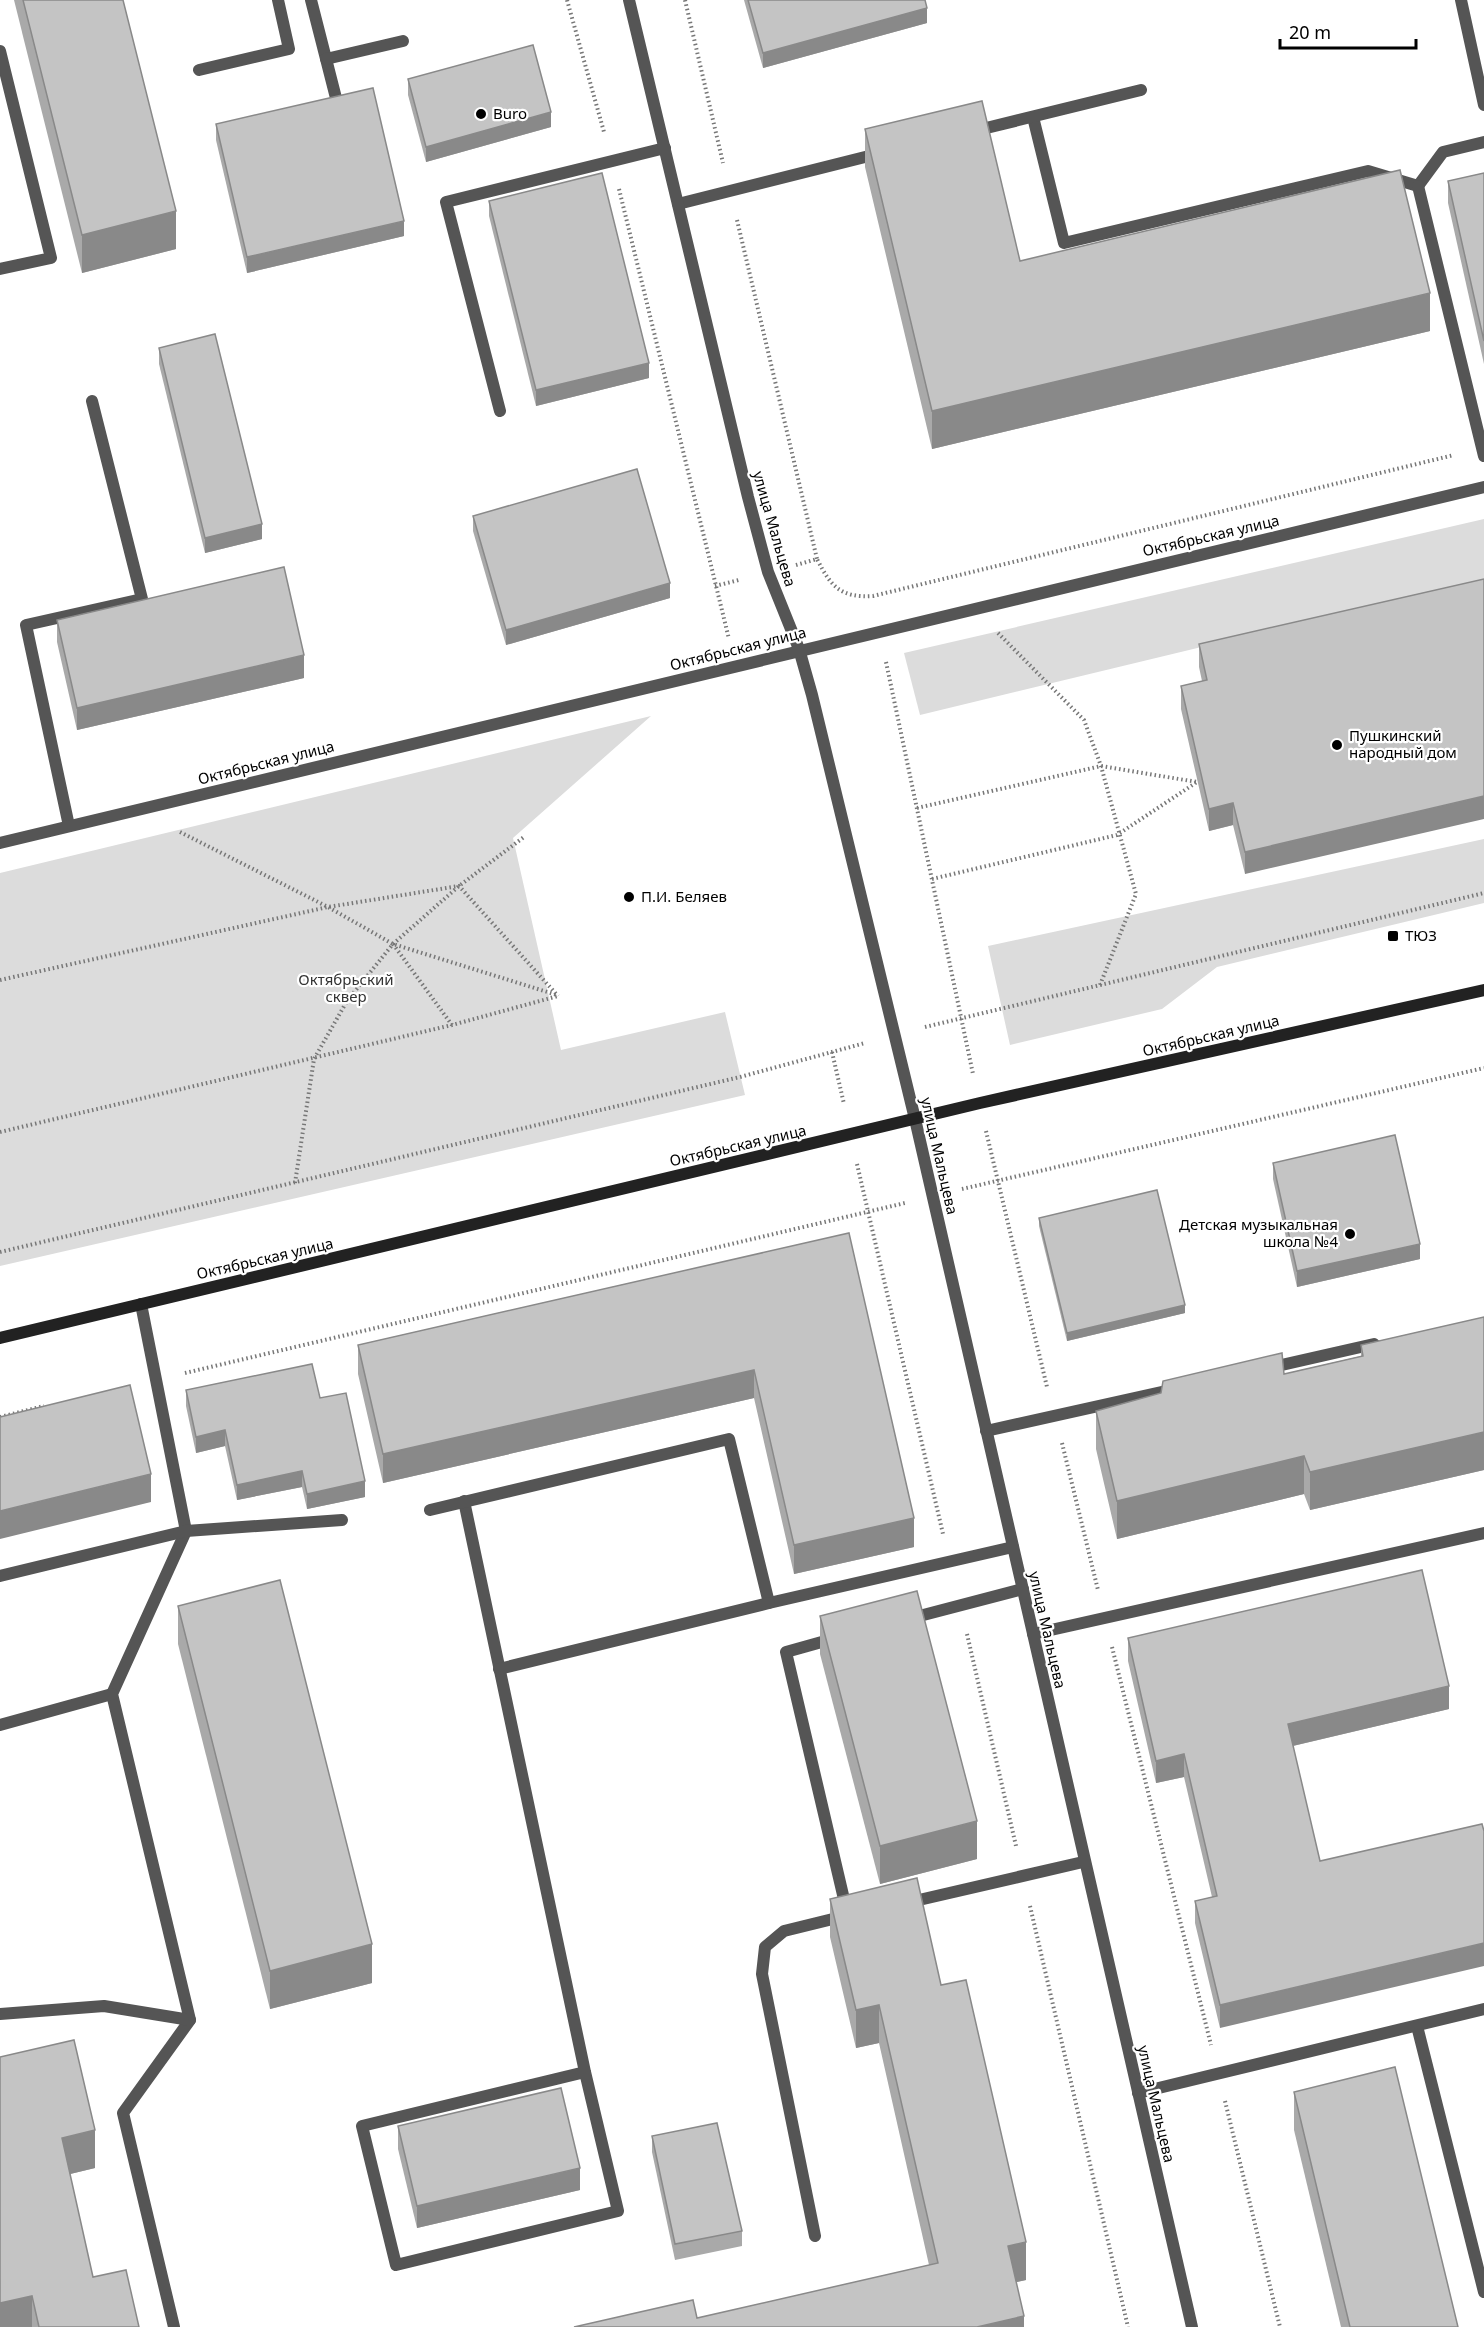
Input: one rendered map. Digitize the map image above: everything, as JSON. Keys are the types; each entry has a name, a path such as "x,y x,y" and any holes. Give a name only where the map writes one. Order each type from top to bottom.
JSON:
{"main road":[{"name":"Октябрьская улица","path":"0,1338 980,1103 1484,990"}],"street":[{"path":"200,70 289,50 278,0"},
{"path":"311,0 336,98"},
{"name":"улица Мальцева","path":"628,0 768,572 799,649 895,1034 1023,1589 1083,1862 1192,2327"},
{"path":"1461,0 1484,105"},
{"path":"326,59 403,41"},
{"path":"0,51 5,94 51,258 0,269"},
{"path":"964,133 1141,90"},
{"path":"1033,117 1064,243 1368,171 1418,186"},
{"path":"1418,186 1443,152 1484,142"},
{"path":"500,411 446,202 665,148"},
{"path":"678,204 896,150"},
{"path":"1418,186 1483,452"},
{"path":"69,826 26,625 142,599 92,400"},
{"name":"Октябрьская улица","path":"0,843 799,649 1484,487"},
{"path":"141,1304 186,1531 112,1694 190,2020 123,2113 174,2327"},
{"path":"1252,1372 1391,1341"},
{"path":"986,1431 1182,1387"},
{"path":"430,1510 729,1439 768,1603"},
{"path":"464,1501 585,2072 618,2211 396,2265 362,2126 585,2072"},
{"path":"0,1576 186,1531 342,1520"},
{"path":"1033,1634 1484,1533"},
{"path":"499,1669 1013,1546"},
{"path":"895,1623 1023,1589"},
{"path":"815,2236 762,1974 765,1947 784,1931 854,1914 786,1652 852,1634"},
{"path":"0,1725 112,1694"},
{"path":"895,1905 1083,1862"},
{"path":"0,2014 105,2006 190,2020"},
{"path":"1138,2093 1484,2010"},
{"path":"1417,2026 1484,2292"}],"path":[{"path":"567,0 612,162 735,665"},
{"path":"685,0 817,559 825,575 837,589 853,597 873,597 1483,452"},
{"path":"715,586 817,559"},
{"path":"944,580 1084,720 1101,766 1118,835 1136,894 1100,985"},
{"path":"873,597 997,1181 1280,2327"},
{"path":"917,808 1101,766 1197,782 1118,835 932,879"},
{"path":"136,810 328,907 393,944 558,996"},
{"path":"295,1183 314,1059 347,1001 393,944 459,886 524,837"},
{"path":"0,980 328,907 459,886"},
{"path":"459,886 558,996"},
{"path":"0,1252 740,1077 895,1034 1484,893"},
{"path":"393,944 452,1025"},
{"path":"0,1132 314,1059 558,996"},
{"path":"832,1052 949,1560"},
{"path":"157,1380 1484,1068"},
{"path":"0,1417 56,1404"},
{"path":"960,1605 1128,2327"}],"green space":[{"path":"1484,519 1484,579 920,715 904,653"},
{"name":"Октябрьский сквер","path":"651,716 513,838 561,1050 725,1012 745,1095 0,1266 0,873"},
{"path":"1484,839 1484,903 1217,967 1162,1009 1010,1045 988,946"}],"building":[{"path":"23,0 123,0 176,211 82,235"},
{"path":"748,0 925,0 927,8 763,53"},
{"path":"533,45 551,112 426,147 408,79"},
{"path":"373,88 404,221 247,257 216,124"},
{"path":"982,101 1020,261 1400,170 1430,293 932,411 865,129"},
{"path":"602,173 649,363 536,390 489,201"},
{"path":"1484,173 1484,341 1448,181"},
{"path":"215,334 262,524 205,538 159,348"},
{"path":"637,469 670,583 506,630 473,516"},
{"path":"284,567 304,655 77,708 57,620"},
{"name":"Пушкинский народный дом","path":"1484,579 1484,796 1245,852 1233,803 1209,809 1181,686 1207,680 1199,644"},
{"name":"Детская музыкальная школа №4","path":"1395,1135 1420,1244 1297,1271 1273,1163"},
{"path":"1157,1190 1185,1305 1067,1333 1039,1218"},
{"path":"849,1233 914,1518 794,1545 754,1370 383,1454 358,1345"},
{"path":"1484,1317 1484,1432 1310,1472 1304,1456 1117,1501 1096,1411 1161,1393 1163,1381 1282,1353 1284,1374 1363,1356 1361,1345"},
{"path":"312,1364 320,1398 346,1393 365,1481 307,1494 302,1471 237,1485 225,1430 196,1437 186,1390"},
{"path":"130,1385 151,1474 0,1511 0,1417"},
{"path":"1422,1570 1449,1686 1288,1724 1320,1861 1482,1824 1484,1831 1484,1943 1220,2005 1195,1901 1217,1896 1184,1754 1156,1761 1128,1638"},
{"path":"280,1580 372,1944 270,1971 178,1606"},
{"path":"917,1591 977,1821 880,1846 820,1616"},
{"path":"917,1878 941,1985 966,1980 1026,2242 1008,2246 1024,2316 977,2327 574,2327 693,2300 697,2318 938,2263 879,2005 856,2010 830,1899"},
{"path":"74,2040 95,2130 62,2138 93,2277 126,2270 139,2327 39,2327 32,2296 0,2303 0,2057"},
{"path":"1395,2067 1458,2327 1350,2327 1294,2092"},
{"path":"561,2088 580,2168 417,2206 398,2126"},
{"path":"717,2123 742,2231 675,2244 652,2136"}],"place":[{"name":"Buro","path":"481,114"},
{"name":"Пушкинский народный дом","path":"1337,745"},
{"name":"П.И. Беляев","path":"629,897"},
{"name":"ТЮЗ","path":"1393,936"},
{"name":"Детская музыкальная школа №4","path":"1350,1234"}]}
